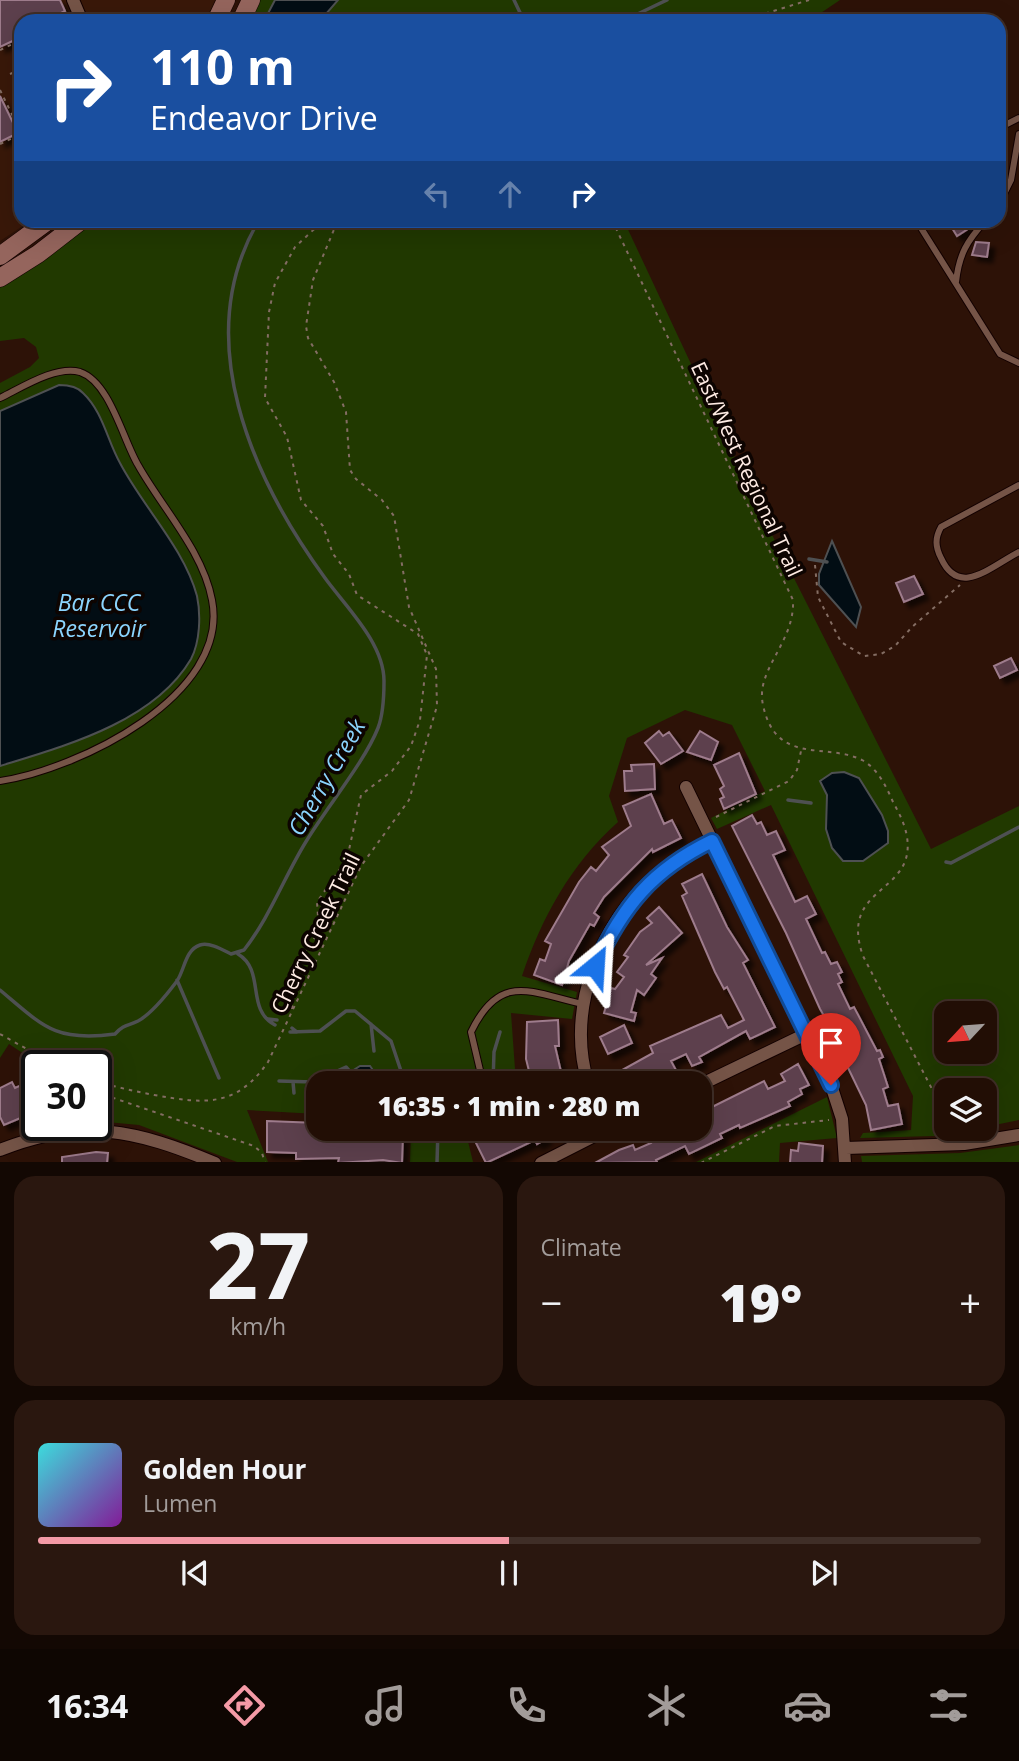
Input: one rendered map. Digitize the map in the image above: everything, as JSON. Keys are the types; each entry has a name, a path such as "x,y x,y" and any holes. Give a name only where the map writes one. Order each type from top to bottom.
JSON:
{"main road":[{"path":"0,256 38,228"},
{"path":"0,278 69,228"}],"street":[{"path":"686,788 835,1095 846,1148 845,1162"},
{"path":"586,1071 580,1035 582,1004 601,953 635,897 666,867 712,841"},
{"path":"712,1079 806,1034"},
{"path":"0,1150 46,1135 97,1129 155,1139 212,1162"},
{"path":"846,1148 964,1144 1019,1135"},
{"path":"543,1162 584,1141"}],"lane":[{"path":"1006,190 1011,180 1019,134"},
{"path":"921,228 1000,354 1019,363"},
{"path":"956,282 959,257 965,243 979,228"},
{"path":"0,398 65,372 81,373 95,382 106,397 138,465 203,575 214,613 212,632 202,660 186,684 164,706 135,727 89,750 40,771 0,781"},
{"path":"1019,485 941,527 935,537 937,551 947,572 955,579 965,580 1019,552"},
{"path":"480,1071 471,1032 499,996 517,989 582,1004"}],"path":[{"path":"764,14 809,0"},
{"path":"10,74 14,72"},
{"path":"0,90 14,119"},
{"path":"292,1010 292,972 319,931 317,902 347,859 360,795 391,771 411,746 420,720 427,658 418,634 357,595 349,574 333,554 323,526 301,500 287,437 265,398 269,312 275,282 295,247 315,228"},
{"name":"Cherry Creek Trail","path":"112,1084 195,1102 232,1096 252,1082 266,1065 361,866 409,800 433,724 439,691 434,661 409,607 394,516 382,499 356,479 350,470 343,404 307,332 306,311 313,280 335,228"},
{"name":"East/West Regional Trail","path":"616,228 793,600 790,631 765,679 762,704 778,733 801,750"},
{"path":"815,565 816,590 836,633 847,648 864,656 881,654 895,646 965,580"},
{"path":"716,817 789,781 797,770 801,750 850,757 872,767 881,777 902,819 908,849 901,871 861,910 858,942 934,1096"},
{"path":"0,1034 27,1050"},
{"path":"112,1097 254,1146 262,1153 265,1162"},
{"path":"703,1162 775,1126 829,1120"}],"shaded area":[{"path":"0,0 215,0 208,14 14,14 14,228 20,228 0,241"}],"green space":[{"path":"257,0 840,0 819,14 250,14"},
{"path":"81,228 627,228 760,511 931,849 1019,806 1019,1120 997,1125 997,1078 934,1078 934,1136 860,1138 863,1133 911,1130 913,1096 771,805 717,829 711,818 765,791 732,725 685,710 627,738 609,796 618,822 586,855 560,893 539,933 522,976 577,992 572,1019 511,1013 515,1071 306,1071 306,1113 247,1110 268,1162 237,1162 139,1125 112,1122 112,1050 21,1052 9,1044 0,1058 0,766 65,745 136,710 166,688 188,661 199,630 196,595 185,569 124,470 98,416 81,390 59,385 0,411 0,383 30,367 39,358 36,347 24,338 0,341 0,285"},
{"path":"827,1097 837,1138 780,1143 779,1162 696,1162"},
{"path":"411,1141 468,1141 473,1162 410,1162"},
{"path":"1019,1145 1019,1162 862,1162 861,1156 960,1153"}],"water":[{"path":"275,0 338,0 326,14 268,14"},
{"name":"Bar CCC Reservoir","path":"59,385 78,389 90,401 129,479 183,561 197,596 198,637 191,659 175,681 131,715 79,740 0,766 0,411"},
{"path":"832,541 861,607 856,627 819,585 819,574"},
{"path":"844,772 859,778 882,815 888,831 888,843 863,861 843,861 832,848 826,829 827,795 820,781 832,773"},
{"path":"360,1066 370,1066 374,1071 352,1071"}],"building":[{"path":"0,0 60,0 65,11 59,14 14,14 14,40 0,47"},
{"path":"0,96 14,125 14,135 0,142"},
{"path":"952,228 967,228 968,229 957,236"},
{"path":"976,242 989,243 987,257 972,255"},
{"path":"914,576 923,594 904,602 896,583"},
{"path":"1011,658 1017,670 1000,678 994,666"},
{"path":"659,731 663,736 669,732 683,751 661,764 645,743"},
{"path":"700,731 718,742 711,760 687,752"},
{"path":"739,753 756,794 724,809 720,799 724,797 720,789 724,786 714,765"},
{"path":"654,764 655,789 625,791 624,771 632,771 631,765"},
{"path":"651,794 664,824 672,820 681,838 653,852 652,849 604,897 594,913 599,917 594,926 590,924 569,961 562,985 534,975 540,959 545,961 551,944 545,941 579,882 591,867 596,871 609,855 602,847 631,826 623,806"},
{"path":"752,815 757,824 761,822 767,835 776,831 785,850 773,855 795,902 807,896 816,914 806,919 822,953 825,952 831,964 837,962 842,972 838,974 842,982 838,984 850,1009 854,1007 877,1051 880,1050 883,1057 879,1059 888,1087 883,1089 888,1106 898,1104 902,1124 871,1130 866,1105 838,1047 841,1045 820,1009 786,933 732,826"},
{"path":"702,874 727,927 748,960 743,963 775,1027 750,1039 746,1031 699,1057 702,1062 692,1066 686,1054 671,1061 676,1071 620,1071 653,1053 650,1046 721,1015 728,1028 744,1020 727,987 724,989 715,972 682,896 687,893 682,884"},
{"path":"659,907 682,933 646,965 662,958 651,974 656,978 644,995 637,990 631,1012 636,1013 634,1021 604,1013 611,988 615,989 624,977 617,972 628,957 624,955 640,932 652,923 647,918"},
{"path":"558,1020 559,1046 555,1046 561,1071 529,1071 526,1059 527,1022"},
{"path":"624,1025 632,1043 608,1054 600,1037"},
{"path":"798,1064 809,1085 800,1089 802,1094 788,1102 790,1106 720,1134 722,1138 689,1154 685,1146 656,1160 657,1162 597,1162 619,1150 633,1145 635,1150 651,1143 650,1141 712,1141 712,1107 764,1081 768,1089 785,1081 781,1074"},
{"path":"12,1082 15,1088 21,1085 21,1118 4,1125 0,1117 0,1088"},
{"path":"267,1121 306,1123 306,1141 403,1141 402,1162 338,1162 339,1158 296,1159 296,1153 267,1152"},
{"path":"475,1141 533,1141 488,1162 486,1162"},
{"path":"799,1143 823,1146 822,1162 790,1162 791,1150 798,1151"},
{"path":"108,1153 107,1162 62,1162 62,1157"}],"waterway":[{"path":"514,0 521,14"},
{"name":"Cherry Creek","path":"638,14 667,0"},
{"name":"Cherry Creek","path":"0,990 28,1014 52,1029 78,1036 115,1034 143,1018 159,1003 177,981 188,955 195,947 208,945 231,954 244,950 262,924 307,840 355,769 378,728 384,681 378,653 362,626 298,539 254,452 238,406 230,359 230,312 239,265 255,228"},
{"path":"809,559 827,562"},
{"path":"788,800 811,803"},
{"path":"946,862 951,863 1019,827"},
{"path":"238,954 251,970 260,1010 275,1025"},
{"path":"177,980 219,1078"},
{"path":"290,1032 320,1031 346,1011 355,1011 391,1041 401,1071"},
{"path":"268,1019 277,1020"},
{"path":"371,1024 374,1051"},
{"path":"292,1028 297,1032"},
{"path":"493,1071 494,1052 500,1032"},
{"path":"337,1071 346,1067 350,1071"},
{"path":"279,1081 306,1082"},
{"path":"293,1082 294,1093"},
{"path":"437,1162 438,1141"}],"route":[{"path":"595,966 622,915 641,889 677,859 712,841 831,1085"}]}
